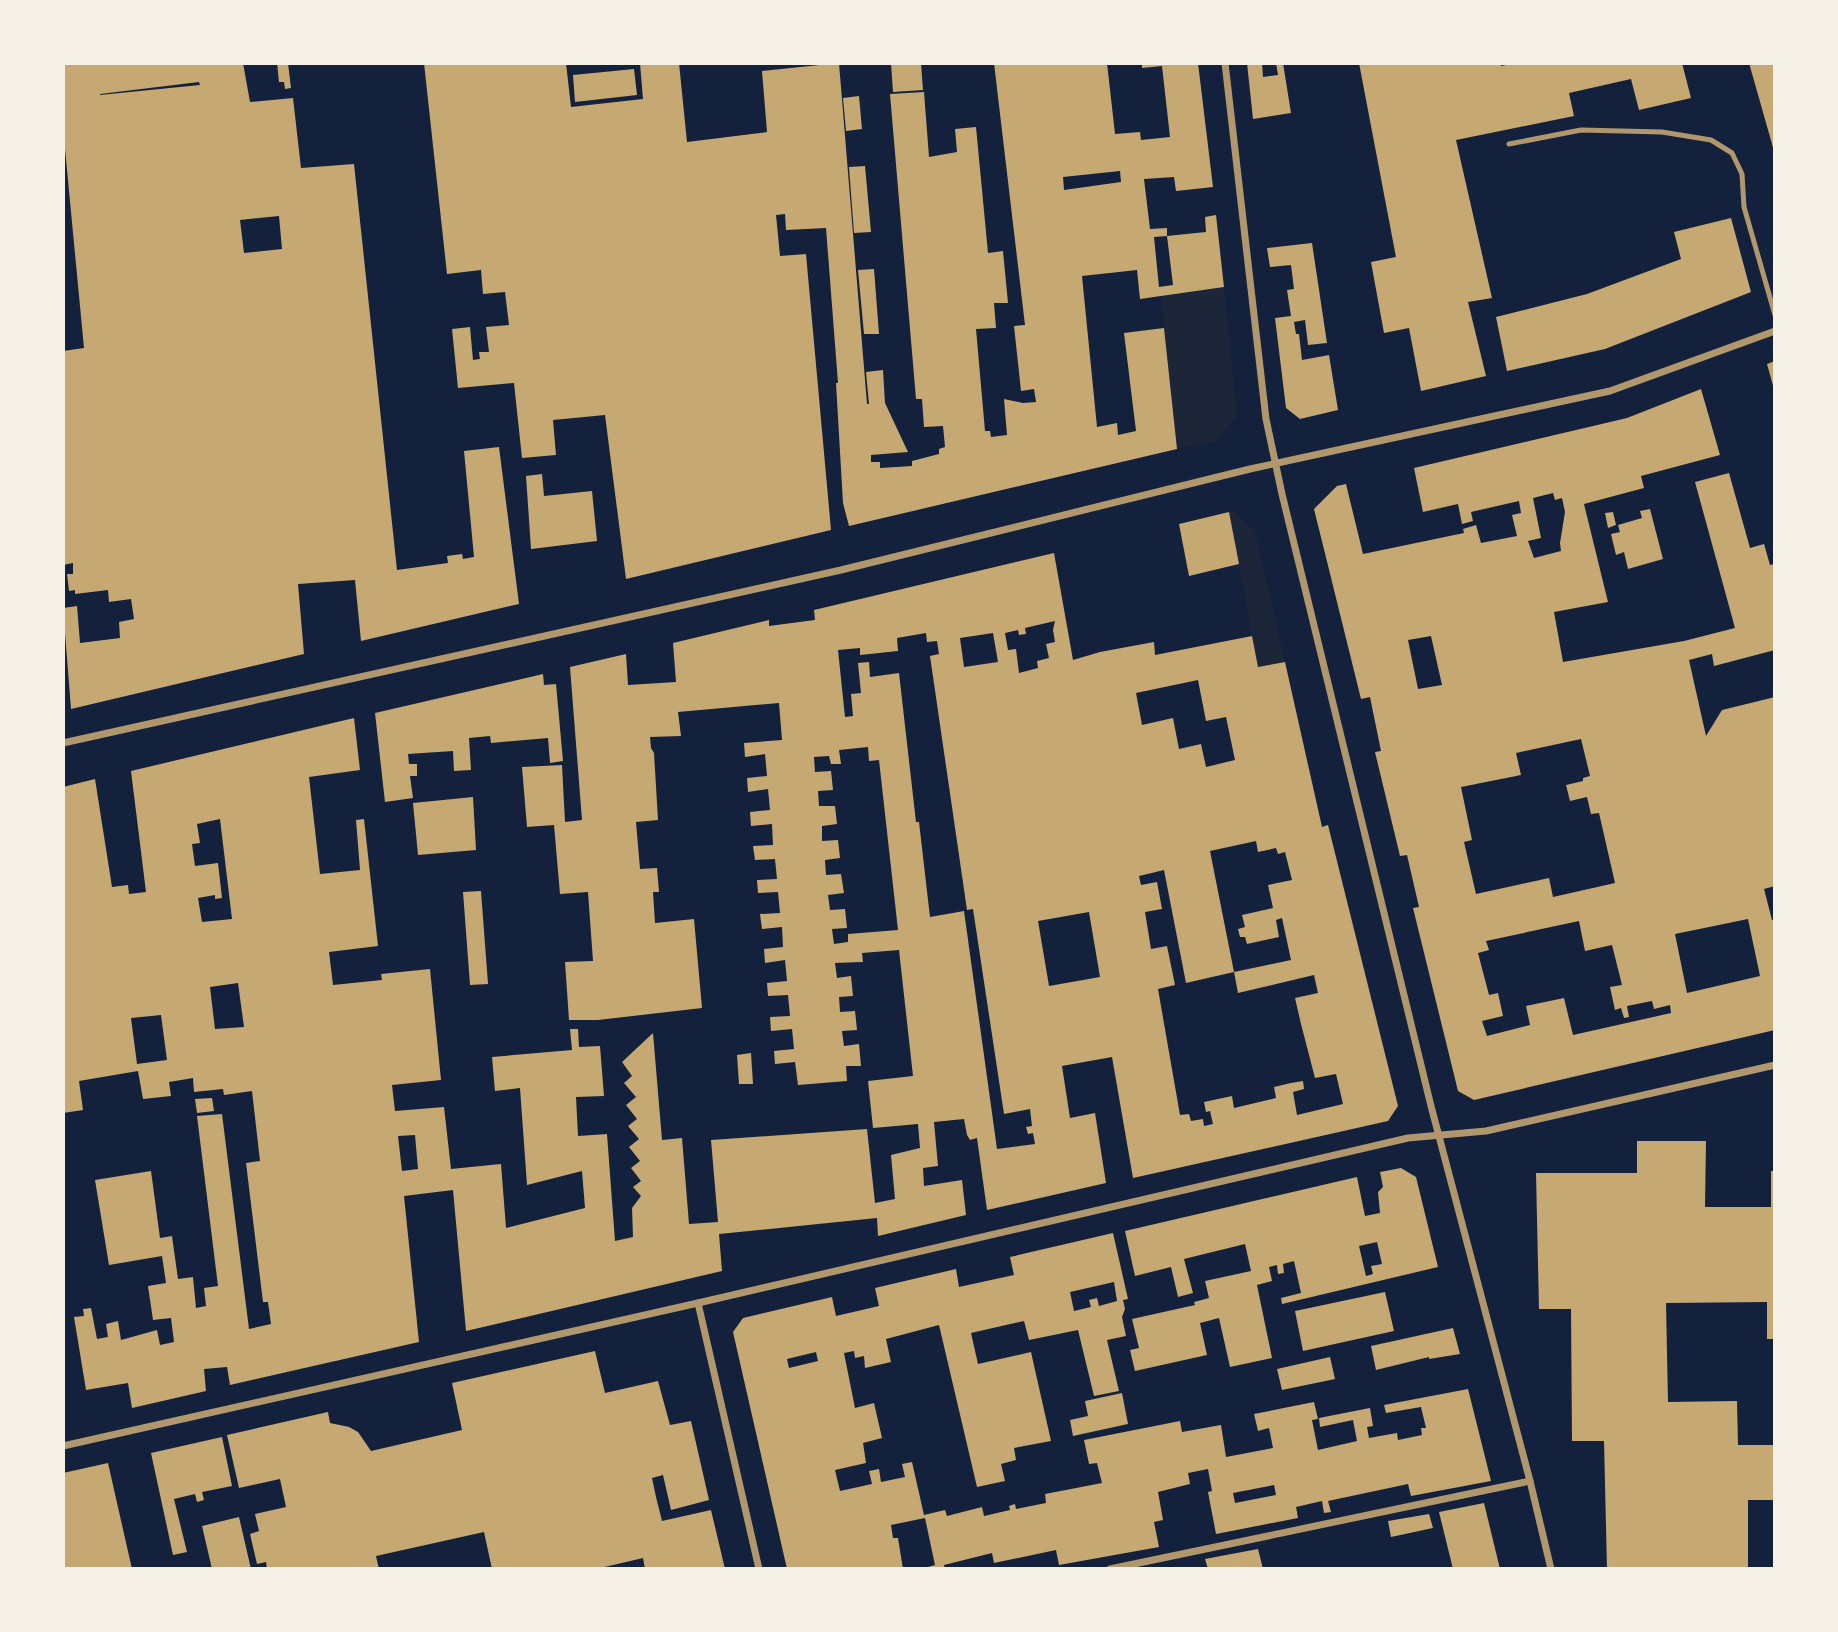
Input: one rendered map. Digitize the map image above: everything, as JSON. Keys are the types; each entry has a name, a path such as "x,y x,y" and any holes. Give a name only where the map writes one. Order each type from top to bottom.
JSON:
{"street":[{"path":"1225,63 1266,419 1439,1135 1551,1569"},
{"path":"63,743 828,573 1276,464 1610,391 1775,331"},
{"path":"63,1446 698,1303 1408,1138 1486,1131 1775,1065"},
{"path":"698,1303 759,1569"},
{"path":"1110,1569 1530,1481"}],"lane":[{"path":"1509,144 1581,130 1648,132 1711,140 1732,153 1742,174 1744,207 1775,315"}],"shaded area":[{"path":"1224,287 1237,416 1216,441 1177,449 1161,295"},
{"path":"1234,511 1255,532 1285,662 1258,667 1229,512"}],"building":[{"path":"63,63 243,63 250,102 293,98 301,168 354,164 397,570 448,563 447,556 462,554 463,559 474,557 464,451 499,447 519,604 361,641 355,580 298,584 304,654 71,709 63,608 77,606 80,643 120,638 119,622 134,619 131,599 109,602 108,590 75,594 75,590 69,591 67,574 73,574 73,563 63,565 63,351 84,348 63,128","holes":["199,82 200,85 100,95 100,94","279,216 282,249 244,253 240,220"]},
{"path":"277,63 288,63 291,88 285,89 284,82 279,82"},
{"path":"424,63 566,63 571,107 643,99 640,63 679,63 687,142 767,132 762,71 839,63 867,404 866,372 883,370 885,403 908,452 871,455 871,462 880,462 880,468 912,466 912,461 939,454 939,449 945,447 943,426 924,427 922,399 916,399 890,94 924,92 929,157 957,152 955,129 976,127 988,253 1003,251 1008,303 994,303 996,328 976,329 985,431 990,431 991,437 1007,435 1004,399 1023,403 1036,402 1034,389 1021,391 1014,326 1025,325 994,63 1107,63 1115,134 1140,132 1141,140 1170,137 1162,66 1142,68 1142,63 1198,63 1213,187 1176,191 1174,177 1144,179 1150,229 1167,228 1167,236 1206,232 1205,217 1216,215 1224,287 1140,299 1137,270 1082,276 1097,427 1117,423 1118,435 1136,431 1124,333 1164,328 1177,449 849,526 843,503 838,383 826,228 786,230 785,214 776,215 780,256 806,254 831,530 626,579 605,415 553,420 556,455 522,458 514,383 458,388 452,329 470,327 473,360 480,359 479,352 489,352 486,327 509,325 505,292 483,294 481,270 447,274","holes":["1120,171 1121,182 1064,190 1063,177","1167,236 1173,285 1159,287 1154,237"]},
{"path":"891,63 921,63 923,90 893,92"},
{"path":"1247,63 1262,63 1263,77 1278,75 1276,63 1283,63 1291,113 1253,119"},
{"path":"1359,63 1501,63 1501,66 1516,63 1682,63 1691,98 1639,110 1631,79 1569,93 1574,116 1456,140 1492,298 1468,302 1486,376 1421,391 1409,328 1384,333 1371,262 1396,257"},
{"path":"1749,63 1775,63 1775,151 1774,151"},
{"path":"634,69 637,95 575,102 573,75"},
{"path":"859,96 862,129 846,131 843,98"},
{"path":"865,166 871,232 854,233 849,167"},
{"path":"1731,218 1751,292 1605,349 1507,371 1496,317 1587,294 1681,259 1674,232"},
{"path":"1312,243 1327,343 1308,345 1305,320 1294,322 1296,334 1299,334 1302,360 1329,355 1338,410 1300,419 1286,408 1275,318 1291,316 1287,290 1294,289 1291,265 1270,267 1267,248"},
{"path":"874,269 879,334 864,334 858,270"},
{"path":"1775,361 1775,388 1774,389 1767,364"},
{"path":"1701,389 1720,455 1641,476 1644,488 1584,504 1608,602 1554,612 1563,662 1684,641 1735,628 1695,482 1729,473 1750,548 1764,544 1770,565 1775,564 1775,650 1714,666 1712,654 1689,660 1706,736 1722,710 1775,697 1775,886 1764,889 1772,920 1775,920 1775,1030 1474,1100 1458,1091 1413,908 1419,907 1407,855 1400,856 1375,752 1381,751 1370,697 1361,699 1314,509 1337,486 1346,484 1363,554 1464,533 1463,529 1476,525 1481,543 1517,536 1512,515 1521,513 1519,501 1471,512 1473,521 1462,524 1458,504 1423,512 1414,468 1627,418","holes":["1553,493 1555,500 1562,498 1565,512 1561,551 1534,558 1528,541 1541,538 1533,498","1431,636 1442,685 1418,689 1408,640","1581,739 1590,776 1583,778 1583,781 1566,785 1570,801 1587,797 1591,814 1599,813 1615,883 1553,897 1549,878 1476,894 1464,842 1472,840 1461,787 1521,775 1516,753","1748,919 1760,976 1687,993 1675,934","1579,921 1585,951 1612,945 1622,985 1610,987 1615,1010 1621,1008 1624,1018 1629,1017 1627,1006 1652,1001 1654,1009 1670,1005 1671,1013 1573,1035 1564,998 1526,1006 1530,1025 1487,1036 1482,1021 1503,1016 1498,993 1489,995 1478,953 1489,950 1486,941"]},
{"path":"542,474 544,496 592,491 597,541 531,549 526,476"},
{"path":"1650,509 1663,559 1628,569 1624,552 1616,555 1611,534 1620,532 1618,525 1642,518 1640,511"},
{"path":"1229,512 1239,564 1189,576 1179,524"},
{"path":"1613,512 1616,525 1608,528 1605,513"},
{"path":"1054,553 1073,660 1154,642 1155,655 1252,636 1258,667 1285,662 1322,827 1328,825 1398,1106 1388,1121 1133,1178 1112,1057 1062,1066 1070,1118 1095,1113 1106,1183 987,1210 977,1138 970,1140 964,1119 934,1122 938,1166 923,1168 924,1186 962,1180 966,1215 878,1236 877,1218 719,1234 722,1271 466,1331 453,1190 404,1196 419,1342 230,1385 227,1367 204,1369 206,1391 132,1408 128,1383 86,1390 74,1317 84,1316 83,1309 91,1308 97,1339 108,1337 106,1324 118,1321 121,1340 157,1330 160,1345 174,1342 171,1318 153,1320 148,1286 166,1283 162,1256 109,1265 95,1180 151,1171 160,1238 172,1236 178,1279 193,1277 196,1308 206,1306 204,1288 218,1286 197,1116 222,1114 249,1329 271,1324 268,1302 263,1302 246,1163 260,1161 252,1091 224,1095 223,1089 194,1092 193,1078 169,1082 171,1096 143,1099 138,1071 79,1081 83,1110 63,1113 63,787 95,779 112,887 128,885 129,894 146,892 131,771 354,718 360,770 309,777 320,874 360,870 356,820 364,819 378,946 329,952 333,985 382,980 381,974 430,969 441,1080 392,1085 395,1111 444,1107 451,1169 501,1164 506,1228 585,1208 582,1171 527,1185 520,1088 495,1091 492,1057 572,1050 570,1029 578,1029 579,1047 600,1046 604,1096 576,1097 578,1136 607,1134 615,1241 633,1237 632,1208 641,1196 633,1187 641,1181 631,1168 640,1161 629,1147 639,1139 628,1126 637,1119 626,1105 636,1097 624,1083 632,1076 622,1062 653,1033 662,1140 682,1138 689,1224 718,1222 711,1140 867,1129 875,1203 895,1199 891,1155 920,1148 918,1124 873,1128 868,1081 913,1076 899,950 862,953 863,962 835,963 837,978 851,976 853,996 839,997 840,1012 855,1011 857,1030 842,1031 844,1046 859,1044 861,1066 846,1066 847,1081 798,1085 795,1062 775,1064 774,1051 794,1049 792,1029 771,1031 770,1017 790,1016 788,995 768,996 767,983 787,981 785,960 765,963 764,949 783,947 782,927 762,929 760,914 780,913 778,892 758,893 757,880 777,879 775,859 755,860 753,846 773,845 772,824 751,826 750,812 770,810 768,789 748,792 747,778 767,776 765,754 745,757 744,743 782,740 779,703 678,712 681,736 650,737 654,753 658,820 636,822 640,869 657,868 659,892 653,892 655,923 694,919 702,1008 598,1020 569,1020 565,962 593,961 588,892 560,894 554,825 527,827 522,767 562,765 565,822 582,820 570,667 626,654 628,685 676,682 673,643 769,620 769,626 815,620 814,610","holes":["1055,621 1055,642 1046,644 1049,658 1037,661 1038,668 1019,673 1016,649 1008,650 1005,633 1018,630 1019,635 1026,634 1025,628","926,633 927,642 937,641 939,654 930,656 967,910 973,909 1004,1114 1030,1109 1032,1126 1026,1127 1028,1134 1033,1133 1035,1144 997,1149 964,911 930,917 899,673 870,677 869,662 858,663 861,693 851,694 853,716 845,717 838,650 860,648 860,655 898,651 897,638","993,633 998,662 964,667 960,638","1198,680 1206,721 1226,717 1235,760 1206,767 1201,744 1179,749 1173,718 1142,725 1136,693","868,747 869,761 879,760 898,930 848,934 848,942 834,944 832,929 847,928 845,909 830,910 828,895 844,893 841,874 826,875 825,860 840,858 838,840 822,841 822,826 837,824 835,806 819,806 818,791 833,790 831,771 815,772 814,757 829,756 831,764 841,764 839,750","220,819 232,919 202,922 198,898 215,895 215,899 222,898 218,863 195,866 192,844 200,843 197,824","1256,841 1258,852 1276,848 1278,854 1285,852 1292,880 1268,885 1273,908 1242,915 1245,927 1238,929 1240,937 1245,937 1247,944 1279,937 1276,920 1282,918 1291,960 1234,972 1210,851","1164,870 1186,983 1234,972 1238,993 1314,975 1318,993 1295,998 1315,1078 1336,1074 1343,1104 1297,1115 1293,1092 1304,1089 1303,1081 1274,1087 1276,1098 1234,1108 1232,1096 1204,1102 1206,1112 1210,1111 1213,1124 1204,1126 1203,1119 1191,1121 1189,1114 1180,1115 1158,989 1175,985 1167,946 1151,949 1145,912 1162,909 1157,882 1141,885 1139,876","1089,912 1100,977 1049,986 1038,921","238,983 244,1027 215,1029 210,987","161,1015 167,1060 137,1064 131,1018","415,1135 418,1169 402,1171 398,1136"]},
{"path":"543,674 544,685 556,684 563,761 550,763 548,738 491,743 490,736 469,738 471,770 454,771 453,751 408,754 409,764 417,764 417,776 410,776 413,798 385,802 375,713"},
{"path":"473,797 476,850 418,855 413,803"},
{"path":"481,891 488,984 470,985 463,892"},
{"path":"751,1053 753,1084 739,1084 737,1055"},
{"path":"212,1098 214,1111 197,1113 195,1099"},
{"path":"1637,1141 1706,1141 1705,1207 1771,1207 1771,1171 1775,1171 1775,1339 1767,1339 1767,1302 1666,1303 1668,1402 1737,1401 1738,1445 1775,1445 1775,1500 1748,1500 1748,1569 1607,1569 1604,1441 1572,1441 1571,1309 1539,1309 1536,1173 1637,1173"},
{"path":"1401,1168 1416,1177 1438,1267 1282,1304 1281,1298 1301,1293 1294,1261 1283,1264 1284,1273 1278,1274 1277,1265 1269,1267 1272,1281 1257,1285 1272,1358 1230,1367 1219,1318 1200,1323 1207,1355 1135,1371 1130,1350 1139,1348 1132,1319 1195,1305 1194,1302 1209,1298 1205,1281 1251,1271 1245,1244 1184,1259 1193,1293 1178,1297 1171,1267 1135,1276 1125,1231 1357,1177 1365,1216 1380,1213 1378,1192 1383,1187 1380,1172","holes":["1377,1242 1382,1264 1371,1266 1373,1274 1366,1276 1359,1246"]},
{"path":"1113,1233 1128,1299 1123,1300 1125,1309 1122,1317 1126,1336 1107,1340 1119,1391 1094,1396 1078,1330 1029,1340 1024,1321 971,1333 978,1364 1031,1352 1051,1441 1014,1448 1016,1460 1001,1464 1005,1481 977,1487 939,1325 886,1339 891,1362 865,1368 864,1356 855,1358 854,1351 844,1353 855,1408 874,1403 882,1438 863,1443 866,1463 835,1470 840,1491 872,1484 869,1471 879,1469 881,1482 905,1477 902,1464 912,1462 924,1515 945,1510 947,1516 982,1507 984,1516 1010,1510 1009,1506 1015,1504 1016,1509 1046,1503 1045,1494 1102,1483 1097,1463 1089,1464 1084,1440 1180,1421 1182,1432 1221,1425 1226,1457 1273,1448 1269,1428 1258,1431 1254,1414 1314,1402 1318,1419 1312,1420 1318,1450 1357,1441 1353,1420 1320,1427 1319,1418 1370,1408 1373,1426 1367,1427 1369,1438 1397,1433 1398,1440 1422,1435 1421,1428 1426,1428 1421,1407 1386,1413 1384,1405 1468,1389 1491,1481 1411,1496 1408,1484 1328,1501 1331,1512 1324,1513 1322,1501 1296,1507 1298,1518 1216,1534 1208,1492 1212,1491 1208,1469 1188,1473 1190,1484 1158,1492 1163,1520 1154,1522 1159,1547 1059,1565 1056,1550 994,1563 992,1553 944,1565 945,1569 921,1569 935,1565 925,1518 891,1525 893,1538 898,1538 903,1569 787,1569 733,1332 743,1318 832,1297 836,1316 879,1306 875,1288 956,1269 959,1287 1014,1275 1010,1257","holes":["1114,1282 1117,1301 1099,1306 1097,1298 1089,1300 1091,1307 1074,1311 1070,1292","816,1352 818,1361 789,1368 787,1359","1274,1485 1276,1495 1235,1503 1233,1493"]},
{"path":"1385,1292 1394,1331 1303,1351 1295,1311"},
{"path":"1453,1328 1460,1354 1429,1357 1376,1370 1371,1346"},
{"path":"595,1351 605,1393 658,1381 670,1425 691,1421 709,1500 671,1510 663,1475 652,1478 656,1497 662,1521 711,1510 725,1569 645,1569 643,1558 596,1569 492,1569 484,1532 376,1556 379,1569 267,1569 266,1562 257,1564 250,1534 259,1531 255,1514 286,1507 280,1479 239,1488 227,1435 328,1412 330,1423 358,1432 371,1451 462,1430 452,1383"},
{"path":"1330,1357 1335,1379 1282,1390 1277,1369"},
{"path":"1122,1393 1128,1424 1073,1436 1070,1420 1088,1416 1085,1401"},
{"path":"222,1437 232,1486 202,1492 204,1500 197,1502 195,1494 174,1499 187,1552 173,1555 151,1453"},
{"path":"108,1463 132,1569 63,1569 63,1473"},
{"path":"1484,1503 1500,1569 1453,1569 1439,1512"},
{"path":"1429,1514 1433,1528 1391,1537 1388,1521"},
{"path":"239,1517 251,1569 212,1569 202,1526"},
{"path":"1258,1549 1263,1569 1208,1569 1205,1559"}]}
